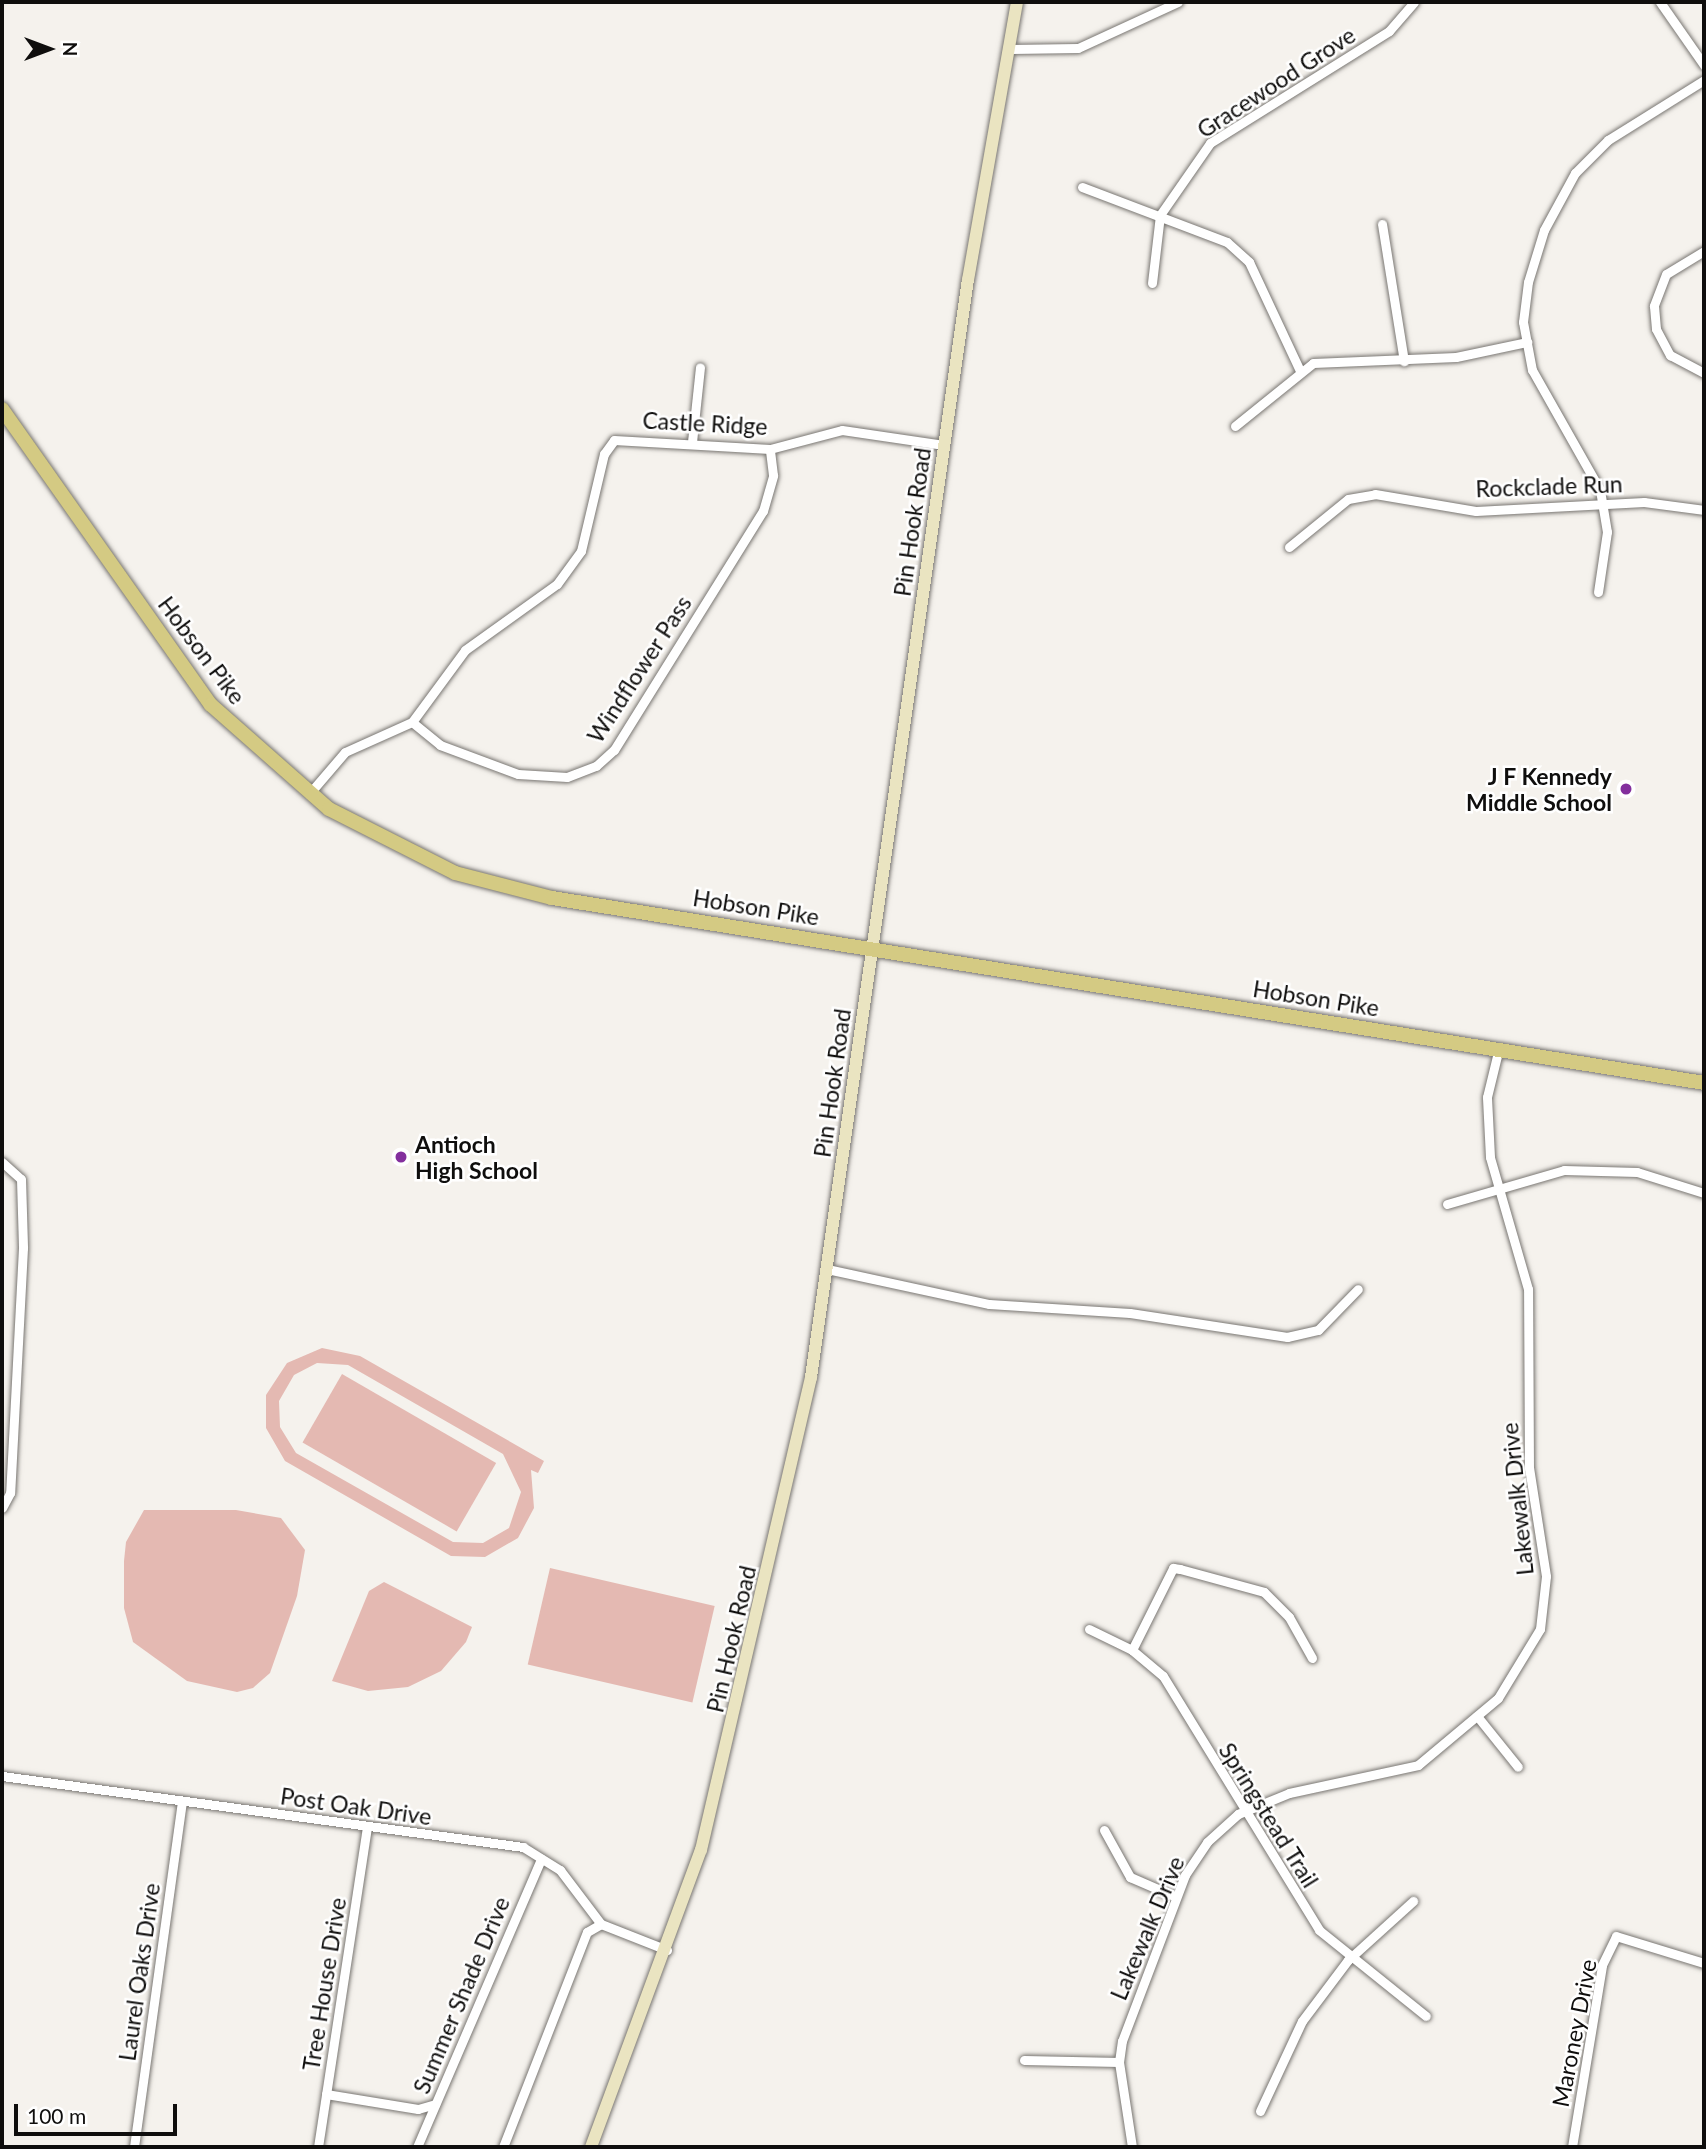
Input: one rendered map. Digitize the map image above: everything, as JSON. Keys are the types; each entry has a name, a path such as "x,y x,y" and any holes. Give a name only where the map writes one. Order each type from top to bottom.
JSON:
{"main road":[{"name":"Hobson Pike","path":"2,409 211,705 309,794 404,851 507,888 1498,1052 1704,1083"}],"street":[{"name":"Pin Hook Road","path":"592,2147 669,1951 716,1797 811,1377 944,445 1017,2"},
{"path":"1011,49 1078,48 1163,5 1178,2"},
{"name":"Gracewood Grove","path":"1152,283 1160,215 1210,143 1389,31 1414,2"},
{"path":"1660,2 1704,65"},
{"path":"1598,592 1607,532 1602,503 1590,466 1532,370 1527,342 1528,282 1544,230 1575,173 1608,140 1704,80"},
{"path":"1082,187 1227,242 1250,262 1300,371"},
{"path":"1382,224 1404,361"},
{"path":"1704,251 1666,274 1654,306 1656,329 1670,355 1704,373"},
{"path":"1235,426 1300,371 1341,358 1404,361 1527,342"},
{"path":"692,442 700,368"},
{"name":"Castle Ridge","path":"309,794 345,752 412,722 466,650 536,604 569,569 589,530 608,445 622,438 770,449 842,430 944,445"},
{"name":"Windflower Pass","path":"412,722 440,745 518,774 567,777 596,766 614,750 763,511 773,475 770,449"},
{"name":"Rockclade Run","path":"1289,547 1348,499 1375,494 1476,511 1602,503 1704,510"},
{"name":"Lakewalk Drive","path":"1132,2147 1119,2062 1177,1897 1208,1842 1242,1812 1289,1793 1372,1780 1418,1765 1477,1716 1528,1657 1540,1629 1546,1576 1529,1468 1528,1289 1489,1157 1487,1097 1498,1052"},
{"path":"2,1162 21,1179 23,1248 10,1493 2,1508"},
{"path":"1447,1204 1564,1170 1602,1170 1665,1177 1704,1193"},
{"path":"827,1269 989,1304 1130,1313 1287,1337 1318,1330 1358,1289"},
{"path":"1132,1650 1173,1569 1264,1592 1289,1617 1312,1658"},
{"name":"Springstead Trail","path":"1089,1629 1132,1650 1163,1676 1242,1812 1319,1930 1348,1959 1426,2017"},
{"path":"1477,1716 1518,1767"},
{"name":"Post Oak Drive","path":"2,1776 523,1847 560,1870 601,1924"},
{"name":"Laurel Oaks Drive","path":"134,2147 182,1801"},
{"name":"Tree House Drive","path":"318,2147 367,1826"},
{"path":"1104,1830 1130,1877 1177,1897"},
{"name":"Summer Shade Drive","path":"417,2147 541,1858"},
{"path":"1260,2111 1302,2021 1348,1959 1413,1900"},
{"path":"503,2147 587,1932 601,1924 669,1951"},
{"name":"Maroney Drive","path":"1572,2147 1602,1965 1616,1936 1704,1964"},
{"path":"1024,2060 1119,2062"},
{"path":"326,2094 418,2109 435,2104"}],"shaded area":[{"path":"322,1348 360,1356 544,1461 538,1473 531,1470 534,1508 518,1538 485,1557 451,1556 285,1461 266,1428 266,1395 287,1363","holes":["317,1363 348,1365 503,1454 521,1492 509,1528 483,1543 453,1542 296,1453 280,1427 279,1401 294,1375"]},
{"path":"342,1374 496,1463 457,1531 302,1442"},
{"path":"144,1510 236,1510 281,1518 305,1550 297,1596 270,1673 253,1688 237,1692 187,1681 133,1642 124,1608 124,1561 126,1542"},
{"path":"550,1568 715,1606 692,1702 528,1664"},
{"path":"384,1582 472,1627 466,1642 441,1671 408,1687 368,1691 332,1681 369,1591"}],"place":[{"name":"J F Kennedy Middle School","path":"1626,789"},
{"name":"Antioch High School","path":"401,1157"}]}
